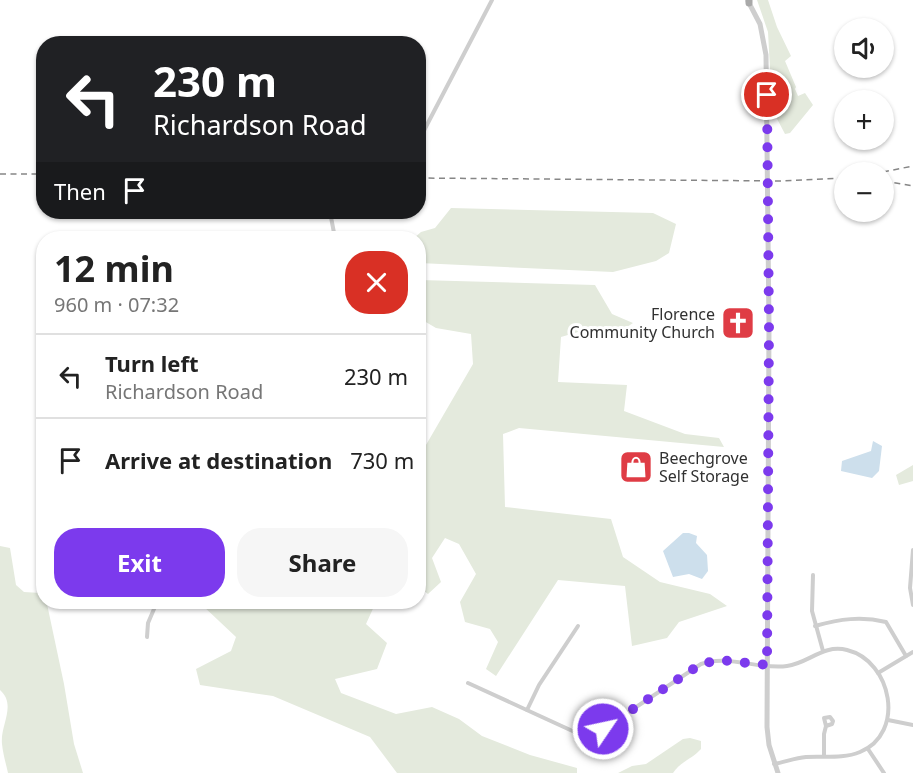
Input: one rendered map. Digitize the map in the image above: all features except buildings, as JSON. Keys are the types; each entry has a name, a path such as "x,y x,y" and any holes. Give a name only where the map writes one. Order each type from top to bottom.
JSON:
{"street":[{"path":"426,127 492,0"},
{"path":"749,1 758,18 766,55 769,326 767,727 778,773"},
{"path":"913,550 910,588 913,605"},
{"path":"813,575 812,611 822,651"},
{"path":"147,637 148,623 154,609"},
{"path":"816,626 838,620 866,617 886,622 906,656"},
{"path":"527,710 539,685 578,626"},
{"path":"468,683 579,734 590,734 603,729 701,664 720,660 787,666 822,651 837,649 853,652 866,660 878,673 888,696 888,720 879,738 868,748 853,754 802,758 774,764"},
{"path":"878,673 913,652"},
{"path":"888,720 913,725"},
{"path":"824,756 826,726"},
{"path":"868,748 884,773"}],"shaded area":[{"path":"757,0 768,0 777,27 791,56 785,61 798,96 805,93 813,105 790,133 785,134 772,105 768,32"},
{"path":"451,208 653,213 676,224 669,253 656,261 613,272 426,263 424,231 435,228"},
{"path":"426,280 595,285 612,314 633,323 621,331 585,330 561,337 558,382 627,385 624,411 685,434 719,438 724,447 519,428 503,434 505,507 611,519 623,557 660,582 710,594 727,606 679,622 667,638 632,646 625,586 558,580 496,676 486,669 498,642 490,629 465,622 460,602 476,574 459,544 445,538 432,558 441,582 428,594 426,592 426,445 473,364 471,334 436,328 426,322"},
{"path":"913,465 913,481 899,485 896,475"},
{"path":"0,546 10,548 16,585 24,592 36,593 36,609 48,609 74,744 83,773 8,773 2,737 8,709 5,696 0,690"},
{"path":"206,609 373,609 366,624 387,643 377,669 335,679 341,693 396,714 432,707 459,719 482,736 530,755 577,768 577,773 397,773 370,737 273,696 200,685 196,669 231,651 236,637"},
{"path":"683,739 701,741 701,749 673,773 618,773 632,766 646,764"}],"water":[{"path":"873,441 882,446 879,471 872,478 841,471 842,461 871,451"},
{"path":"683,533 697,536 696,543 707,555 708,571 702,579 689,574 673,577 663,551"}],"railway":[{"path":"894,170 913,166"},
{"path":"0,174 36,174"},
{"path":"426,178 780,181 834,178"},
{"path":"894,183 913,186"}],"place":[{"name":"Florence Community Church","path":"738,323"},
{"name":"Beechgrove Self Storage","path":"636,467"}],"route":[{"path":"603,729 701,664 720,660 767,665 769,326 767,95"}]}
